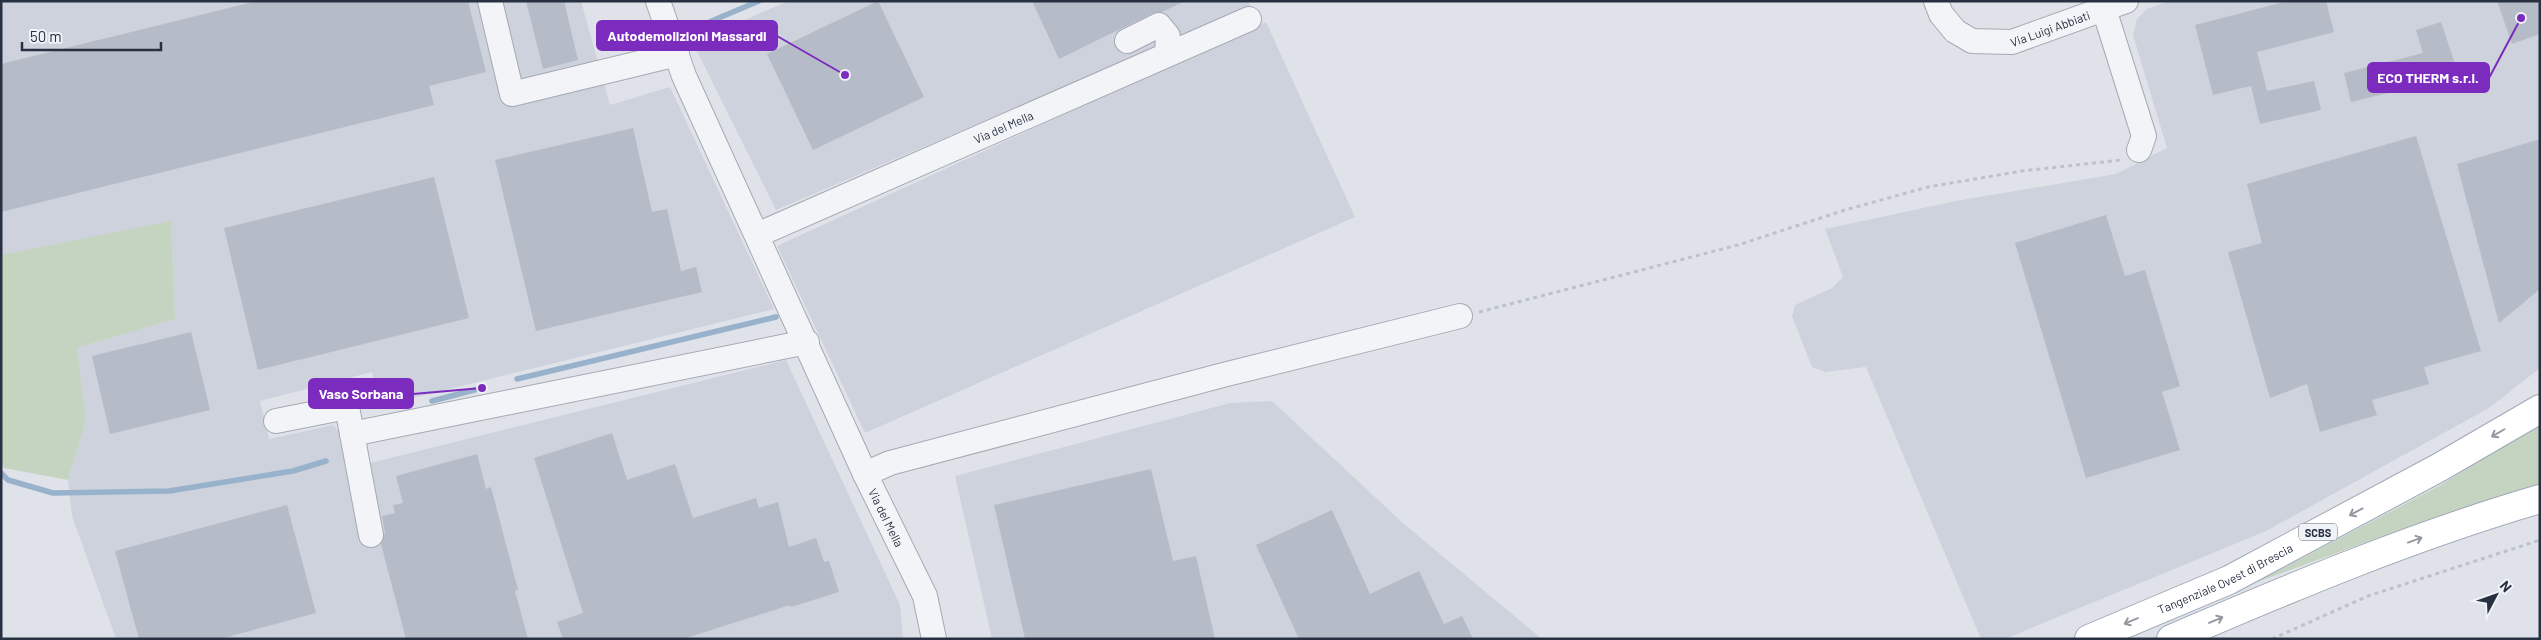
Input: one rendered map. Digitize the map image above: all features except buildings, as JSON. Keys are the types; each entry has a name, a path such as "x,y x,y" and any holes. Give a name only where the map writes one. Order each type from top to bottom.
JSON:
{"main road":[{"name":"Tangenziale Ovest di Brescia","path":"2089,639 2229,580 2440,467 2540,408"},
{"path":"2171,639 2339,567 2476,518 2540,499"}],"street":[{"path":"490,1 512,94 677,54"},
{"name":"Via del Mella","path":"658,1 684,76 807,342 865,474 925,596 934,639"},
{"name":"Via Luigi Abbiati","path":"1936,1 1941,14 1954,31 1972,41 2012,42 2115,5"},
{"path":"2115,5 2144,136 2139,150"},
{"name":"Via del Mella","path":"757,234 1249,19"},
{"path":"1127,41 1159,25 1168,36 1167,54"},
{"path":"865,474 890,463 1227,374 1460,316"},
{"path":"352,434 807,342"},
{"path":"276,421 346,407 371,535"}],"path":[{"path":"1460,316 1738,245 1928,186 2022,171 2121,160 2139,150"},
{"path":"2272,639 2368,596 2540,540"}],"shaded area":[{"path":"1,1 581,1 610,105 670,87 774,309 380,406 372,372 260,401 269,439 333,425 370,463 786,360 900,605 903,639 116,639 72,516 68,480 86,420 77,348 175,319 171,222 1,255"},
{"path":"788,1 1248,1 1251,7 776,210 693,43"},
{"path":"2169,1 2540,1 2540,368 2489,408 2266,531 2005,639 1981,639 1866,367 1825,372 1812,367 1792,316 1795,305 1832,288 1843,277 1825,229 1956,201 2116,174 2167,148 2133,35 2137,19 2147,9"},
{"path":"1266,22 1355,217 865,433 777,246"},
{"path":"1272,401 1403,523 1542,639 992,639 955,476 1230,403"}],"green space":[{"path":"171,221 175,319 77,348 86,420 68,480 4,468 1,461 1,255"},
{"path":"2540,424 2540,488 2399,530 2257,582 2439,486"}],"waterway":[{"path":"695,28 759,1"},
{"path":"517,379 776,317"},
{"path":"432,401 482,388"},
{"path":"1,473 8,480 53,493 169,491 293,471 326,461"}],"place":[{"name":"ECO THERM s.r.l.","path":"2521,18"},
{"name":"Autodemolizioni Massardi","path":"845,75"},
{"name":"Vaso Sorbana","path":"482,388"}]}
